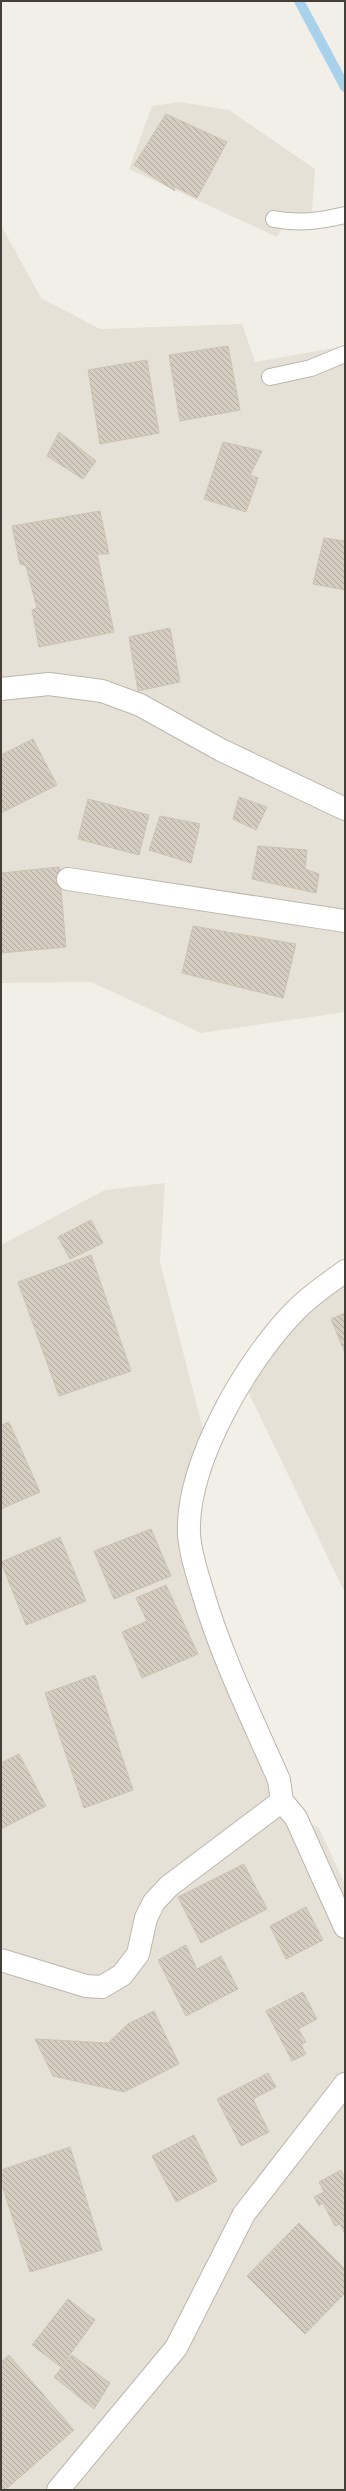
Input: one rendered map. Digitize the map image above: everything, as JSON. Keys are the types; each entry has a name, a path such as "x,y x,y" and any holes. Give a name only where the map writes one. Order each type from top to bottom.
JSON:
{"street":[{"path":"1,688 49,684 102,691 140,705 221,750 345,809"},
{"path":"68,878 345,921"},
{"path":"345,1271 296,1310 258,1357 235,1392 197,1474 190,1504 189,1535 196,1572 211,1623 279,1780 282,1802 296,1818 345,1927"},
{"path":"1,1960 86,1986 102,1987 122,1975 138,1954 146,1918 154,1902 169,1886 282,1802"},
{"path":"58,2490 176,2348 244,2214 345,2084"}],"lane":[{"path":"274,219 292,223 314,222 345,215"},
{"path":"270,377 311,368 345,354"}],"shaded area":[{"path":"180,102 229,110 315,169 311,224 288,218 277,237 129,169 152,106"},
{"path":"1,225 41,298 100,329 242,324 255,362 345,346 345,1012 201,1033 91,982 1,983"},
{"path":"165,1183 160,1262 206,1441 198,1577 281,1808 319,1828 345,1884 345,2490 1,2490 1,1245 105,1190"},
{"path":"345,1272 345,1593 244,1383"}],"building":[{"path":"166,114 227,142 197,198 173,186 175,191 134,165"},
{"path":"228,346 240,410 180,421 169,355"},
{"path":"147,360 159,433 100,444 88,370"},
{"path":"59,432 96,461 83,479 47,456"},
{"path":"223,442 262,451 250,475 258,478 246,512 204,499"},
{"path":"100,511 109,554 97,554 114,632 39,647 32,610 37,608 26,566 20,564 12,526"},
{"path":"324,538 345,541 345,590 313,584"},
{"path":"170,628 180,682 138,691 129,637"},
{"path":"33,739 57,785 1,813 1,755"},
{"path":"239,797 267,807 256,830 233,819"},
{"path":"88,799 149,815 139,855 78,839"},
{"path":"160,816 200,824 191,863 149,850"},
{"path":"258,846 307,850 305,869 319,874 316,893 252,879"},
{"path":"59,867 66,947 1,953 1,873"},
{"path":"193,926 296,944 283,998 182,973"},
{"path":"91,1220 103,1243 70,1259 58,1237"},
{"path":"91,1255 131,1371 59,1396 18,1282"},
{"path":"345,1313 345,1353 331,1319"},
{"path":"9,1422 40,1492 1,1509 1,1425"},
{"path":"151,1529 171,1576 114,1599 94,1551"},
{"path":"60,1537 86,1601 26,1625 1,1562"},
{"path":"166,1585 198,1654 142,1678 122,1632 147,1621 136,1598"},
{"path":"95,1675 133,1790 84,1808 45,1693"},
{"path":"19,1754 46,1806 1,1829 1,1763"},
{"path":"244,1864 267,1909 201,1943 178,1897"},
{"path":"306,1907 323,1940 286,1959 270,1926"},
{"path":"186,1945 197,1969 221,1956 238,1989 186,2016 158,1960"},
{"path":"303,1992 317,2019 298,2029 306,2042 301,2045 306,2054 292,2061 266,2011"},
{"path":"154,2011 179,2064 124,2092 53,2076 35,2039 108,2043 128,2024"},
{"path":"268,2073 276,2087 253,2099 269,2132 241,2146 217,2099"},
{"path":"194,2135 217,2181 176,2202 152,2156"},
{"path":"70,2147 102,2250 30,2272 1,2182 1,2170"},
{"path":"341,2170 345,2178 345,2234 340,2224 335,2226 323,2203 319,2206 314,2197 324,2192 319,2182"},
{"path":"299,2223 345,2269 345,2293 305,2334 247,2276"},
{"path":"68,2299 95,2320 61,2367 32,2345"},
{"path":"9,2355 74,2430 5,2490 1,2490 1,2362"},
{"path":"72,2355 110,2383 94,2409 54,2377"}],"waterway":[{"path":"299,1 345,87"}]}
